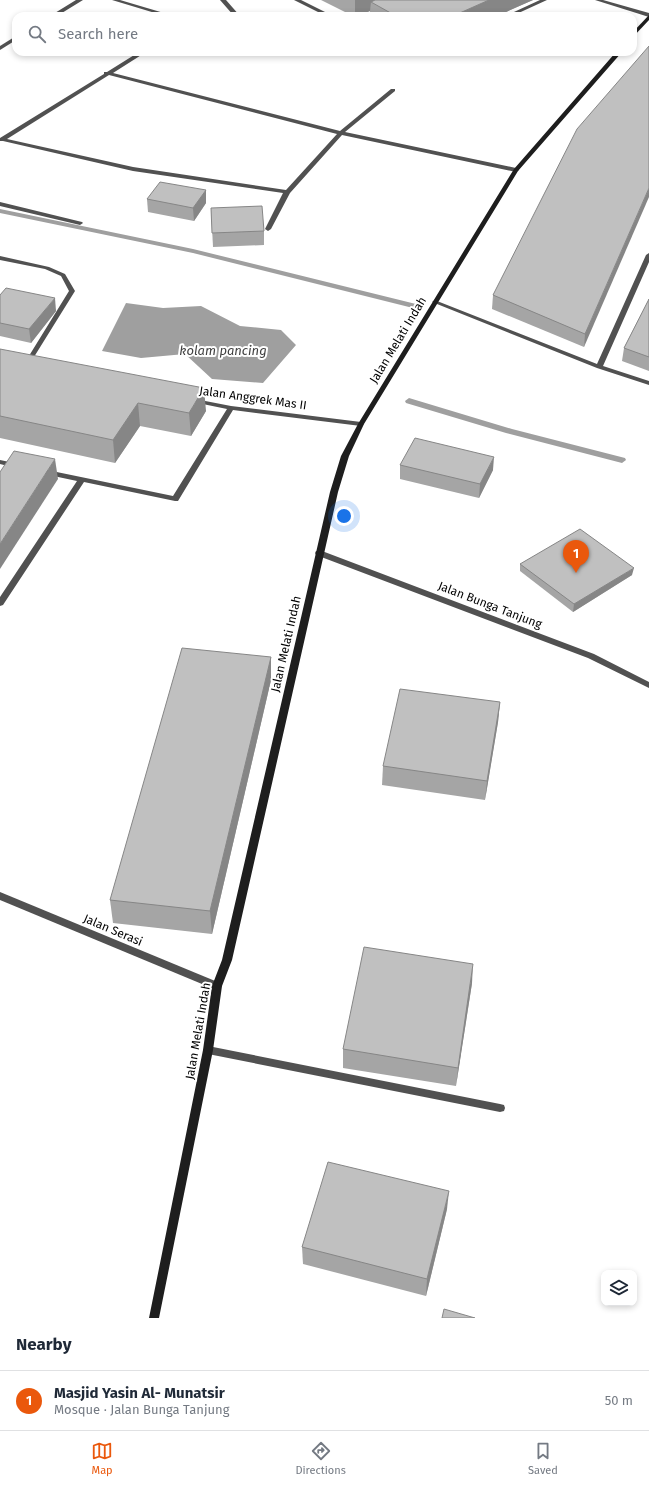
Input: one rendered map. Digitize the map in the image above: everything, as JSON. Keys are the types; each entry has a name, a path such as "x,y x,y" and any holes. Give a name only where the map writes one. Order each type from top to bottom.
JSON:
{"main road":[{"path":"637,30 649,16"},
{"name":"Jalan Melati Indah","path":"154,1318 208,1050 217,986 227,960 319,553 345,456 361,424 516,170 615,56"}],"street":[{"path":"60,12 80,0"},
{"path":"115,0 157,12"},
{"path":"223,0 234,12"},
{"path":"297,0 322,12"},
{"path":"517,12 544,0"},
{"path":"598,0 636,12"},
{"path":"637,12 649,16"},
{"path":"0,48 12,40"},
{"path":"1,139 106,73 136,56"},
{"path":"106,73 341,133 516,170"},
{"path":"268,229 287,192 341,133 393,90"},
{"path":"1,139 133,169 287,192"},
{"path":"0,204 80,223"},
{"path":"600,368 649,255"},
{"path":"0,258 47,268 63,276 72,291 22,368 33,370"},
{"path":"435,302 600,368 649,383"},
{"name":"Jalan Anggrek Mas II","path":"185,399 231,408 361,424"},
{"path":"38,470 176,499 231,408"},
{"path":"0,462 22,467"},
{"path":"0,603 82,480"},
{"name":"Jalan Bunga Tanjung","path":"319,553 591,656 649,685"},
{"name":"Jalan Serasi","path":"0,896 217,986"},
{"path":"208,1050 500,1108"}],"water":[{"name":"kolam pancing","path":"126,303 163,308 201,306 240,326 281,330 296,345 263,383 212,379 185,354 141,358 102,351"}],"building":[{"path":"375,0 489,0 462,12 389,12 371,2"},
{"path":"649,46 649,188 585,334 493,295 577,129"},
{"path":"160,182 206,190 193,208 147,199"},
{"path":"262,206 264,231 212,233 211,208"},
{"path":"6,288 55,298 29,329 0,323 0,295"},
{"path":"649,299 649,357 624,348"},
{"path":"0,349 204,388 189,413 138,403 113,440 0,416"},
{"path":"415,438 494,457 480,484 400,465"},
{"path":"14,451 55,459 0,544 0,472"},
{"path":"580,529 634,568 574,604 520,564"},
{"path":"182,648 271,657 210,911 110,900"},
{"path":"400,689 500,702 487,781 383,766"},
{"path":"364,947 473,964 458,1068 343,1049"},
{"path":"328,1162 449,1191 427,1279 302,1247"},
{"path":"444,1309 475,1318 442,1318"}],"waterway":[{"path":"0,211 193,251 417,307"},
{"path":"409,401 509,431 622,460"}],"place":[{"name":"Masjid Yasin Al- Munatsir","path":"576,573"}]}
